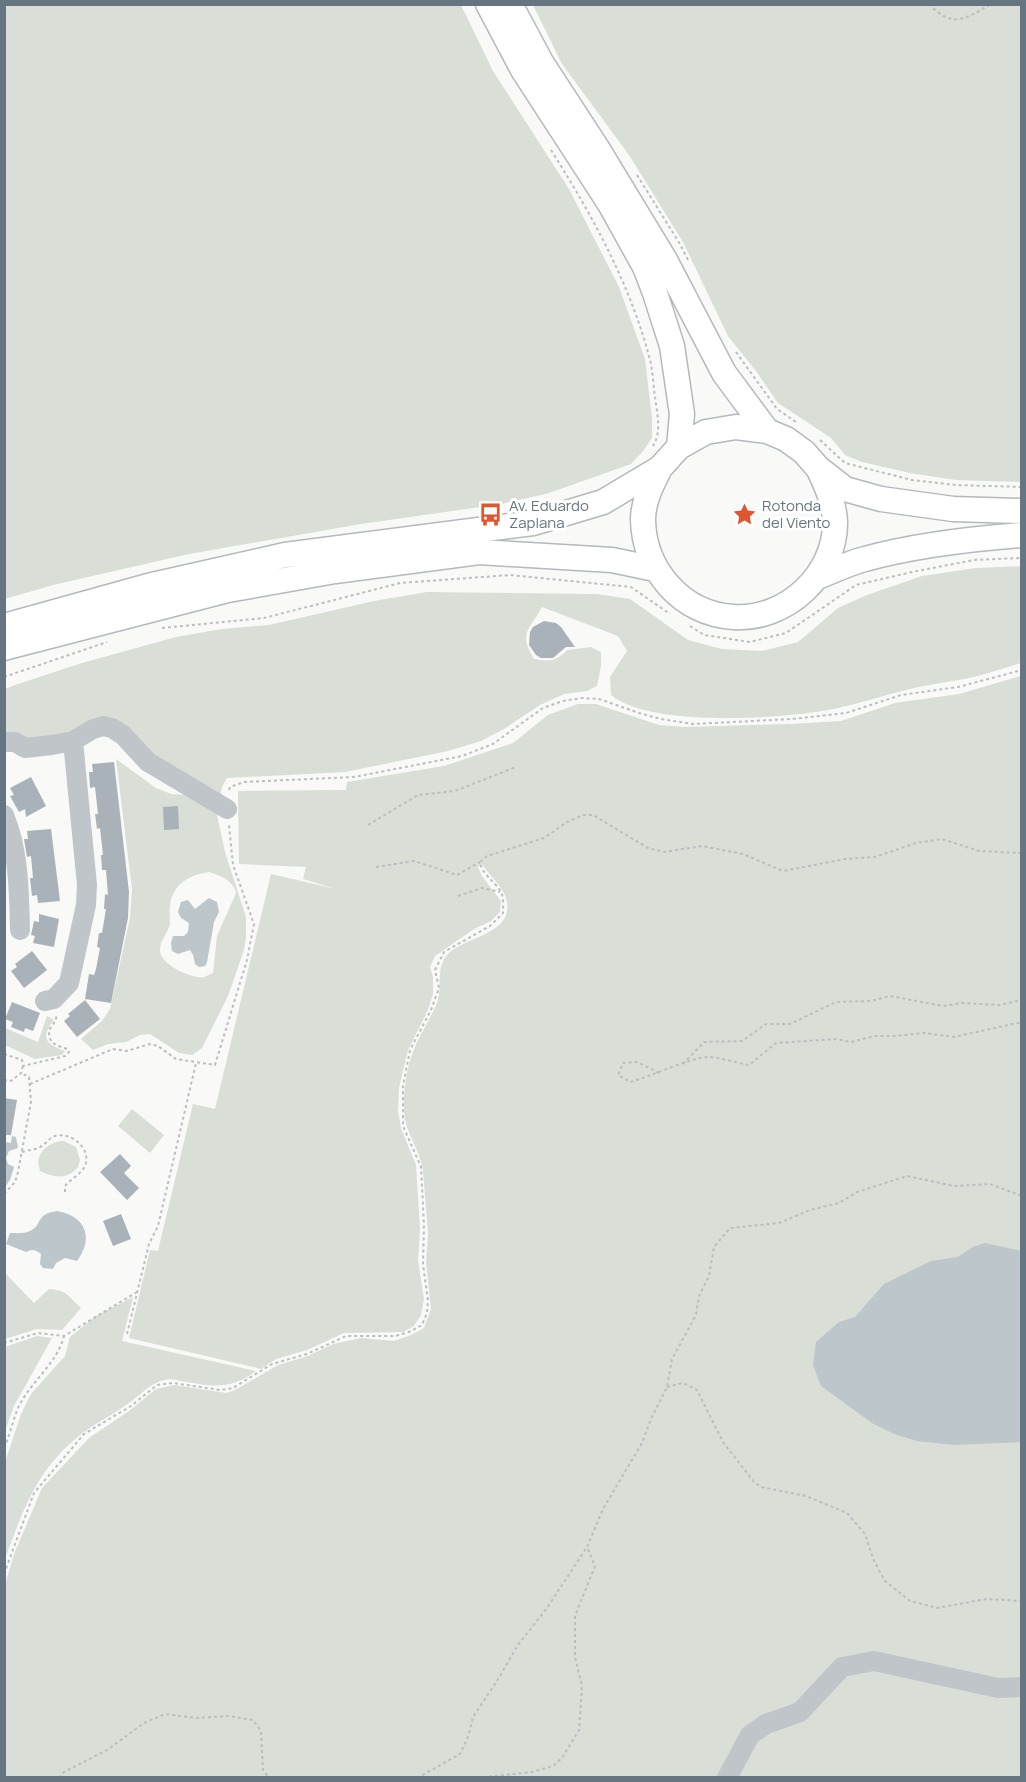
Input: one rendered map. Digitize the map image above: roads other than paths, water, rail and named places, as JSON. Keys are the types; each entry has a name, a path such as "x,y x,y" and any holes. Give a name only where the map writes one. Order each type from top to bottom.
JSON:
{"main road":[{"path":"488,4 523,70 610,204 645,267 656,293 672,346 682,414 679,447"},
{"path":"510,4 541,62 597,148 665,260 724,373 766,431"},
{"path":"4,626 148,586 285,555 533,523 603,502 656,458 706,432 736,427 766,431 786,439 845,489 881,499 953,509 1022,511"},
{"path":"656,458 643,518 646,544 656,569 676,594 703,610 734,618 766,614 795,600 817,577 830,551 835,522 831,494 818,468"},
{"path":"817,577 863,560 900,551 944,543 1022,535"},
{"path":"4,648 228,590 335,571 479,552 612,560 656,569"}],"lane":[{"path":"4,754 25,748 74,741 93,729 103,726 112,728 123,735 148,762 227,809"},
{"path":"45,1001 54,999 69,983 86,904 87,885 74,741"},
{"path":"4,742 15,742 25,748"},
{"path":"4,815 10,827 16,860 20,930"},
{"path":"727,1778 750,1735 766,1724 800,1712 843,1667 873,1661 998,1688 1022,1687"}],"place":[{"name":"Av. Eduardo Zaplana","path":"491,515"},
{"name":"Rotonda del Viento","path":"744,515"}]}
